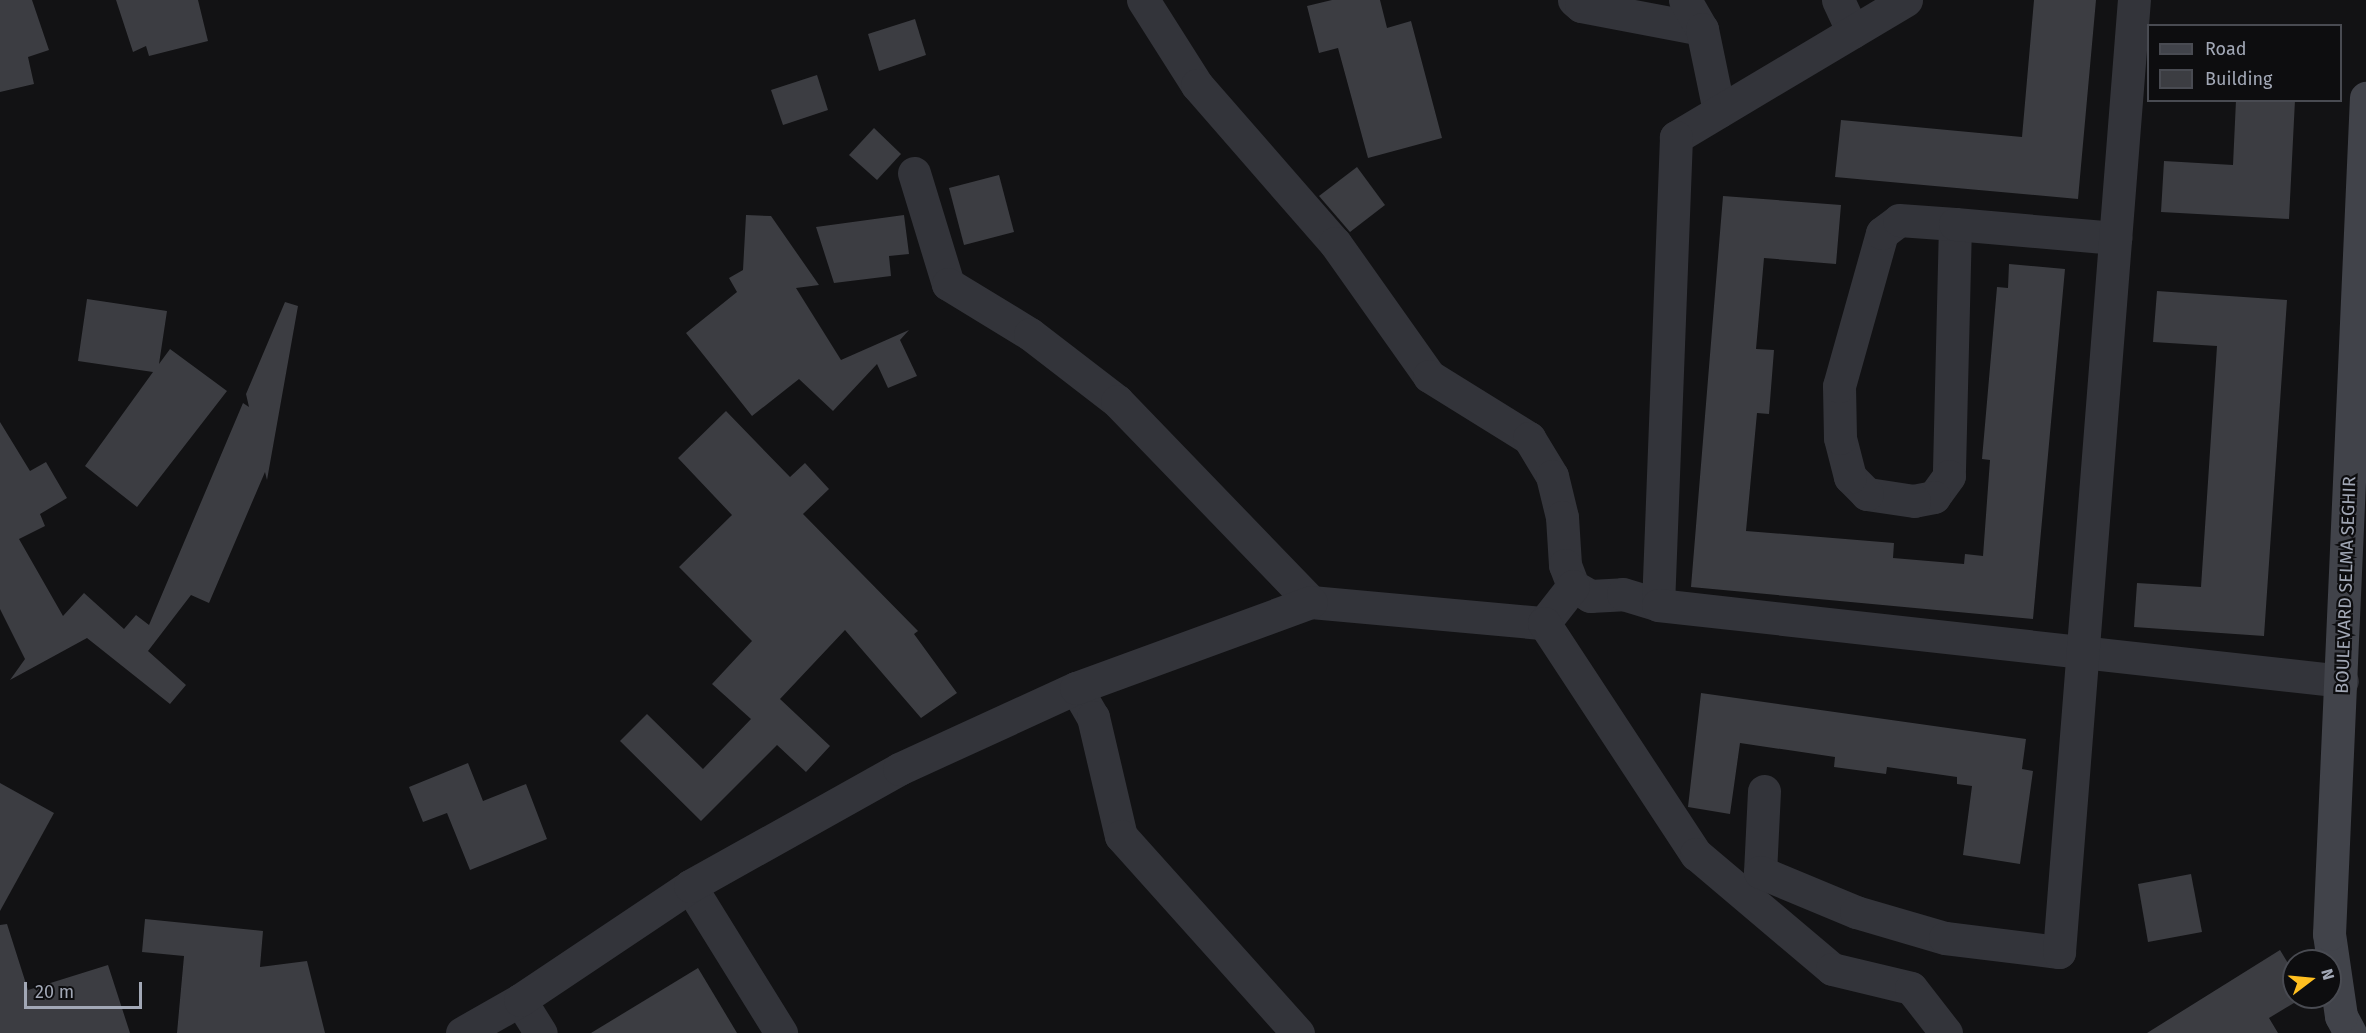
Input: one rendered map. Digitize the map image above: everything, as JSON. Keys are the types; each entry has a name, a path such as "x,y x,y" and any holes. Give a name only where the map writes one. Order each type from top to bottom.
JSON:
{"main road":[{"name":"BOULEVARD SELMA SEGHIR","path":"2350,1033 2341,1016 2328,934 2342,681 2366,98"}],"street":[{"path":"1143,0 1197,85 1335,243 1429,376 1529,438 1552,476 1562,517 1564,565 1573,586 1590,596 1623,594 1658,605 2082,654 2342,681"},
{"path":"1574,0 1581,6 1702,29"},
{"path":"1685,0 1702,29 1719,111"},
{"path":"1838,0 1853,32"},
{"path":"1658,605 1676,137 1906,0"},
{"path":"1764,791 1760,872 1856,912 1945,938 2059,952 2134,0"},
{"path":"914,173 948,284 1030,334 1117,401 1311,602"},
{"path":"1955,225 1949,476 1934,497 1914,501 1867,494 1850,477 1847,467 1840,438 1839,386 1882,233 1899,220 2115,238"},
{"path":"1544,623 1573,586"},
{"path":"462,1033 520,1000 690,886 898,770 1076,688 1311,602 1544,623"},
{"path":"1544,623 1696,854 1832,969 1911,988 1946,1033"},
{"path":"1076,688 1093,717 1122,836 1298,1033"},
{"path":"690,886 781,1033"},
{"path":"520,1000 541,1033"}],"building":[{"path":"0,0 32,0 49,50 28,57 34,84 0,92"},
{"path":"116,0 198,0 208,41 149,56 146,46 133,52"},
{"path":"1332,0 1380,0 1387,28 1411,21 1442,138 1368,158 1338,48 1319,53 1307,6"},
{"path":"2034,0 2096,0 2078,199 1835,177 1841,120 2022,137"},
{"path":"915,19 926,55 879,71 868,34"},
{"path":"817,75 828,110 783,125 771,90"},
{"path":"2236,102 2295,102 2289,219 2161,212 2164,161 2233,165"},
{"path":"874,128 901,154 877,180 849,155"},
{"path":"1357,167 1385,205 1350,232 1319,196"},
{"path":"999,175 1014,232 964,245 949,188"},
{"path":"1723,196 1841,205 1836,264 1764,258 1756,349 1774,350 1769,414 1757,413 1746,531 1894,543 1893,558 1964,564 1965,554 1983,556 1990,460 1982,459 1997,287 2008,288 2009,264 2065,269 2033,619 1691,587"},
{"path":"746,215 771,216 819,285 796,288 841,360 909,330 900,340 917,376 888,388 877,364 833,411 799,379 752,416 686,333 737,292 729,278 743,270"},
{"path":"904,215 909,254 889,256 891,276 834,283 816,227"},
{"path":"2157,291 2287,300 2264,636 2134,627 2137,583 2201,587 2217,346 2153,342"},
{"path":"87,299 167,311 159,364 170,349 227,391 137,507 85,466 153,372 78,361"},
{"path":"285,302 298,306 267,480 265,472 209,603 191,595 148,651 186,685 170,704 87,638 10,680 25,659 0,609 0,422 30,471 46,462 67,498 40,514 45,526 19,539 63,616 84,593 124,629 136,615 149,625 243,403 249,407 246,394"},
{"path":"726,411 790,477 805,463 829,489 803,514 918,631 914,634 957,693 921,718 845,630 780,699 830,746 806,772 777,745 701,821 620,741 647,714 703,769 751,719 712,684 752,641 679,567 732,515 678,458"},
{"path":"1701,693 2026,739 2022,769 2033,771 2020,864 1963,855 1972,786 1957,784 1957,777 1887,767 1886,774 1834,767 1835,757 1740,743 1730,814 1688,807"},
{"path":"468,763 483,801 526,784 547,839 470,870 447,813 423,822 409,787"},
{"path":"0,783 54,813 0,911"},
{"path":"2191,874 2202,932 2148,942 2138,884"},
{"path":"145,919 263,931 260,967 307,961 325,1033 177,1033 184,956 142,952"},
{"path":"7,924 28,990 108,965 130,1033 0,1033 0,925"},
{"path":"2280,950 2282,953 2282,1009 2284,1009 2269,1018 2278,1033 2147,1033"},
{"path":"698,968 737,1033 591,1033"}]}
